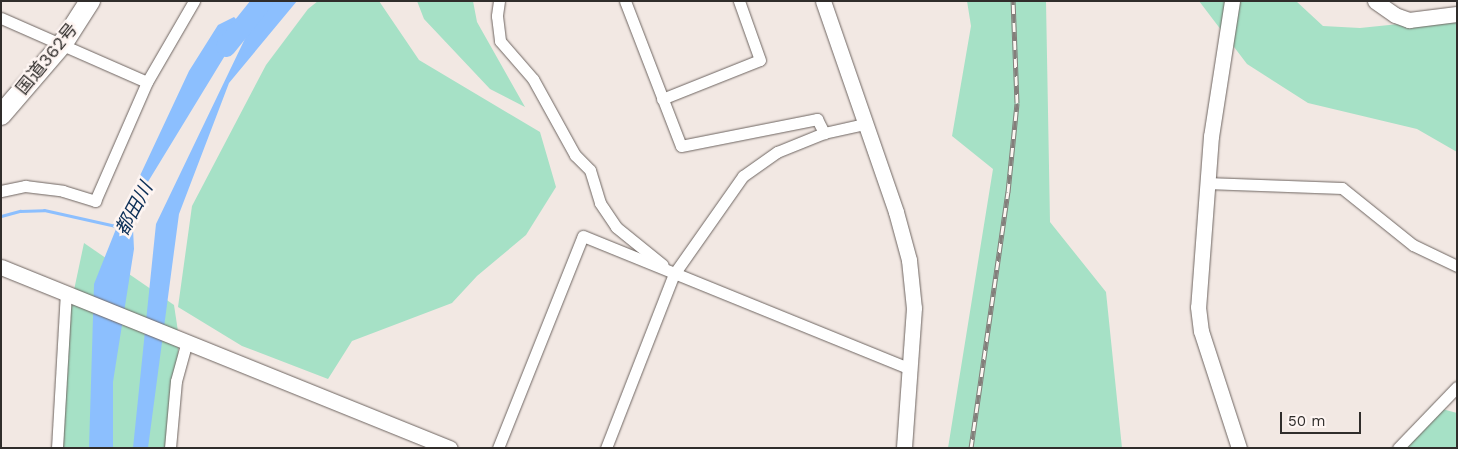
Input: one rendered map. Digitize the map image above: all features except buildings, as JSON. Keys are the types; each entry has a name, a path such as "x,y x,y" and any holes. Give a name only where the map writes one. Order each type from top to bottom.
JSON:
{"highway":[{"name":"国道362号","path":"1,114 63,44 90,1"}],"street":[{"path":"1,191 25,186 63,191 95,201 147,82 194,1"},
{"path":"499,1 497,16 500,41 533,79 575,155 590,170 600,203 616,227 674,274"},
{"path":"625,1 681,146 817,119 824,132"},
{"path":"662,99 760,60 739,1"},
{"path":"823,1 909,260 914,308 904,448"},
{"path":"1232,1 1206,183 1198,307 1200,331 1239,448"},
{"path":"1375,1 1395,15 1409,20 1457,14"},
{"path":"1,18 147,82"},
{"path":"606,448 674,274 744,176 777,152 824,132 865,124"},
{"path":"1206,183 1342,188 1413,245 1457,266"},
{"path":"498,448 583,236 910,369"},
{"path":"1,267 450,448"},
{"path":"57,448 70,295"},
{"path":"170,448 176,381 187,341"},
{"path":"1398,448 1457,387"}],"green space":[{"path":"318,1 379,1 419,60 540,132 556,187 526,235 477,276 452,303 352,341 328,379 242,346 178,307 192,206 266,65 308,9"},
{"path":"417,1 473,1 477,22 525,107 490,89 424,19"},
{"path":"967,1 1046,1 1050,222 1106,292 1122,448 948,448 993,169 952,136 971,26"},
{"path":"1199,1 1296,1 1323,26 1360,28 1457,18 1457,152 1417,129 1308,103 1247,64"},
{"path":"84,243 174,305 179,338 172,448 62,448 70,309"},
{"path":"1431,406 1457,413 1457,448 1397,448"}],"water":[{"path":"271,1 297,1 229,83 179,214 148,448 133,448 156,224 253,22"},
{"path":"234,17 243,26 132,208 134,249 113,382 113,448 89,448 94,284 122,214 189,71 218,25"}],"waterway":[{"name":"都田川","path":"226,47 263,1"},
{"path":"1,216 20,211 44,210 120,227"}],"railway":[{"path":"971,448 1008,192 1017,103 1013,1"}]}
